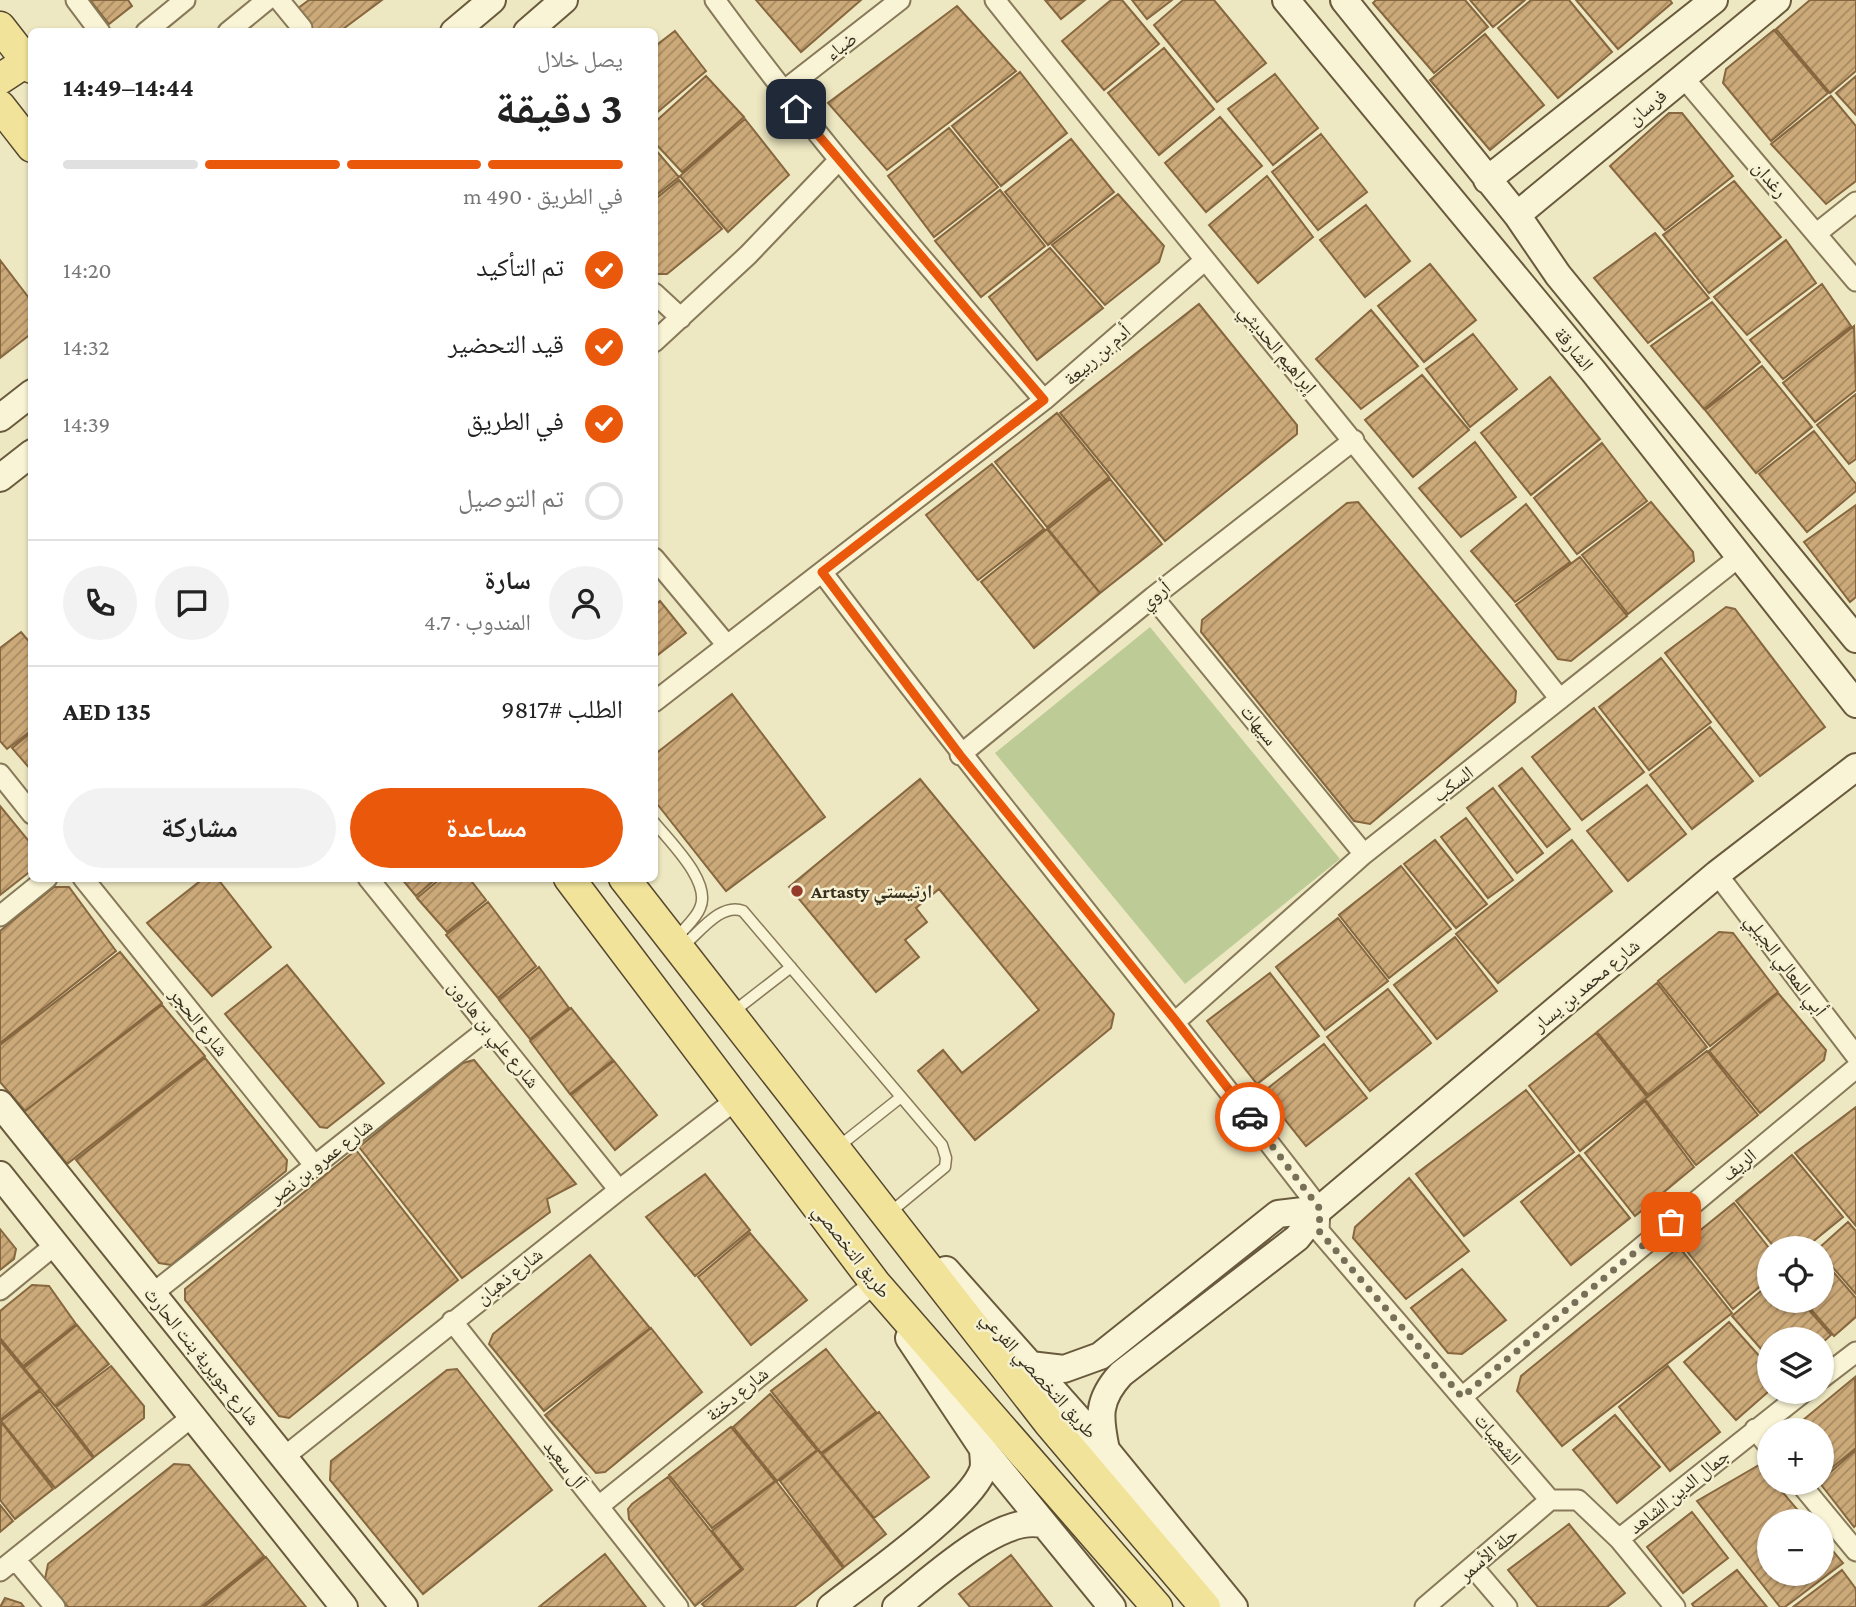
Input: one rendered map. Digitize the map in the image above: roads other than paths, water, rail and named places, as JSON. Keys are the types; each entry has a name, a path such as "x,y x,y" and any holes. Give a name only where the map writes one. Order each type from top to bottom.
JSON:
{"main road":[{"path":"0,27 28,64"},
{"path":"0,79 28,65"},
{"path":"1,110 28,143"},
{"name":"طريق التخصصي","path":"572,882 875,1283 1157,1607"},
{"path":"627,882 1049,1423 1205,1607"}],"street":[{"path":"76,0 97,28"},
{"path":"153,28 172,18 185,0"},
{"path":"233,28 267,0"},
{"path":"279,0 302,28"},
{"path":"459,28 492,0"},
{"path":"532,28 564,0"},
{"path":"715,0 782,92 1044,400"},
{"name":"ضباء","path":"782,92 900,0"},
{"name":"إبراهيم الحديثي","path":"995,0 1204,261 1354,440 1560,699"},
{"name":"الشارقة","path":"1286,0 1594,372 1856,704"},
{"name":"الشارقة","path":"1344,0 1517,215 1558,275 1856,639"},
{"path":"1487,180 1714,0"},
{"name":"فرسان","path":"1517,215 1777,0"},
{"name":"رغدان","path":"1683,77 1856,281"},
{"path":"658,338 748,255 838,160"},
{"path":"1817,233 1856,202"},
{"name":"أدم بن ربيعة","path":"658,699 1044,400 1204,261"},
{"path":"658,297 681,318"},
{"path":"1594,372 1620,352"},
{"path":"0,418 28,396"},
{"name":"أروي","path":"960,755 1153,597 1354,440"},
{"path":"0,478 28,455"},
{"name":"السكب","path":"1176,1021 1364,854 1739,557"},
{"path":"658,563 726,644"},
{"path":"822,572 960,755 1176,1021 1320,1209"},
{"name":"سيهات","path":"1153,597 1364,854"},
{"name":"شارع محمد بن يسار","path":"1106,1450 1101,1423 1107,1389 1121,1374 1297,1238 1320,1209 1717,874 1856,766"},
{"path":"0,774 28,809"},
{"name":"أبي المعالي الجيلي","path":"1717,874 1856,1056"},
{"path":"0,916 42,882"},
{"name":"شارع الحجر","path":"86,882 314,1166"},
{"name":"شارع علي بن هارون","path":"371,882 619,1189"},
{"name":"شارع عمرو بن نصر","path":"152,1294 489,1028"},
{"name":"الريف","path":"1462,1397 1856,1068"},
{"name":"شارع ذهبان","path":"284,1457 619,1189 737,1099"},
{"name":"شارع جويرية بنت الحارث","path":"0,1104 404,1607"},
{"name":"طريق التخصصي الفرعي","path":"836,1150 893,1210 1106,1450 1234,1607"},
{"path":"0,1175 344,1607"},
{"path":"1030,1365 1064,1368 1100,1356 1278,1214 1320,1209"},
{"name":"الشعيبات","path":"1320,1209 1319,1231 1550,1500"},
{"path":"0,1290 55,1245"},
{"path":"875,1283 983,1449 1112,1607"},
{"name":"شارع دخنة","path":"599,1506 875,1283"},
{"name":"آل سعيد","path":"452,1321 678,1607"},
{"path":"1834,1369 1856,1352"},
{"name":"جمال الدين الشاهد","path":"1619,1539 1788,1404"},
{"path":"55,1607 8,1565 193,1416"},
{"path":"831,1607 949,1514 969,1493 983,1470 983,1449"},
{"path":"1810,1495 1856,1551"},
{"path":"1550,1500 1578,1500 1619,1539 1675,1607"},
{"name":"حلة الأسمر","path":"1425,1607 1550,1500"},
{"path":"898,1606 973,1548 1005,1529 1032,1521 1045,1525"},
{"path":"873,1573 923,1541 942,1536 950,1544 951,1551 945,1560 898,1606"},
{"path":"1473,1567 1507,1607"}],"lane":[{"path":"658,827 698,878 703,893 700,908 676,946"},
{"path":"676,946 723,911 734,907 743,911 942,1145 946,1158 944,1167 893,1210"},
{"path":"730,1014 791,967"},
{"path":"836,1150 901,1097"}],"place":[{"name":"Artasty ارتيستي","path":"797,891"}]}
